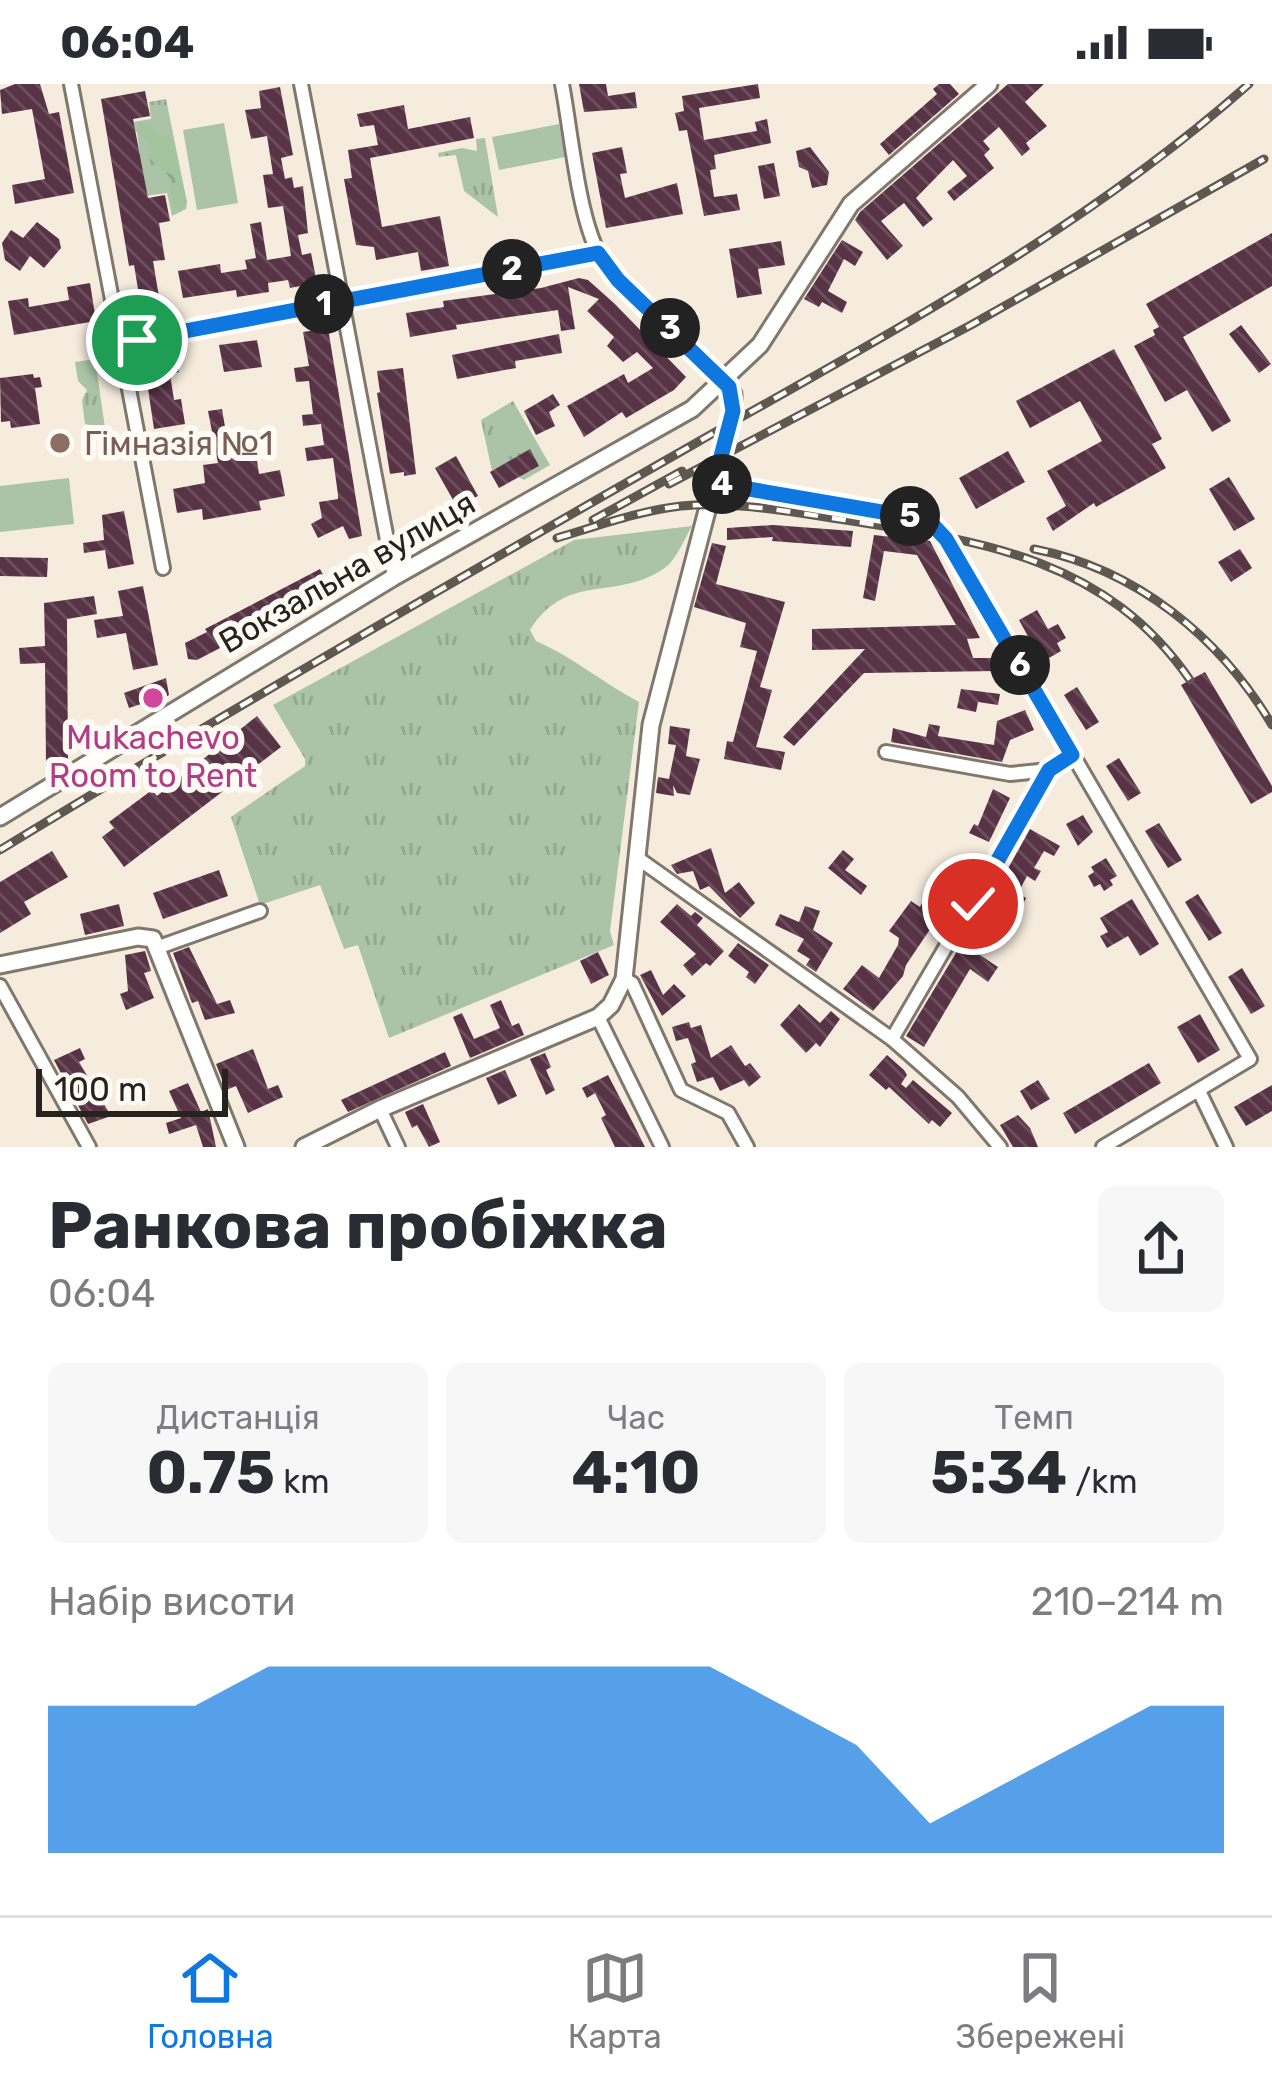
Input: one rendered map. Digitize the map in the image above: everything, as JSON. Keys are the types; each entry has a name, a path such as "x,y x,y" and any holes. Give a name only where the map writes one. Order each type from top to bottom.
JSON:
{"street":[{"path":"71,84 163,568"},
{"path":"301,84 394,577"},
{"path":"304,1147 380,1109 598,1017 611,1005 624,979 632,932 643,773 661,677 733,411 733,394 618,280 598,253 588,224 562,84"},
{"name":"Вокзальна вулиця","path":"0,817 394,577 692,409 776,324 851,204 989,84"},
{"path":"122,343 598,253"},
{"path":"714,483 885,510 931,523 946,539 1250,1059 1103,1147"},
{"path":"886,752 1010,774 1049,770"},
{"path":"892,1039 1049,770 1072,755"},
{"path":"636,857 892,1039 958,1097 1000,1147"},
{"path":"159,947 260,911"},
{"path":"0,965 138,937 153,939 236,1147"},
{"path":"624,979 632,983 680,1090 728,1113 747,1147"},
{"path":"0,986 89,1147"},
{"path":"598,1017 662,1147"},
{"path":"1199,1090 1226,1147"},
{"path":"380,1109 398,1147"}],"green space":[{"path":"166,99 187,202 186,209 172,216 167,193 145,196 132,122 151,119 149,102"},
{"path":"139,123 151,124 159,136 169,136 173,142 187,203 180,211 173,208 168,175 147,156 148,141 137,131"},
{"path":"224,123 238,203 197,210 183,130"},
{"path":"559,124 565,157 499,170 492,137"},
{"path":"485,138 498,217 464,191 456,155 439,157 438,153 462,148 477,151 476,139"},
{"path":"95,359 105,428 85,424 82,400 87,390 78,381 75,362"},
{"path":"513,401 550,465 524,480 518,477 539,466 530,450 492,471 481,420"},
{"path":"69,478 74,524 0,532 0,486"},
{"path":"692,526 666,567 629,584 560,600 530,630 536,641 639,702 610,931 614,945 389,1038 358,945 344,949 320,885 260,905 231,817 305,766 273,705 574,540"}],"building":[{"path":"15,84 40,84 49,114 59,112 74,193 15,204 12,185 45,179 32,109 2,114 0,90"},
{"path":"579,84 606,84 608,96 635,92 637,108 584,112"},
{"path":"758,84 760,98 699,108 704,140 757,131 755,122 767,119 771,143 714,155 716,169 710,170 714,197 737,194 740,210 704,216 687,130 679,131 675,113 684,111 682,96"},
{"path":"950,84 959,94 889,155 880,144 937,94 933,89"},
{"path":"1008,84 1044,84 1025,102 1047,126 1026,143 1030,149 1022,156 999,127 983,141 990,149 984,155 994,168 954,201 947,192 967,176 953,160 916,198 933,219 923,227 904,203 881,221 903,246 887,260 855,220 860,212"},
{"path":"280,87 293,155 281,158 285,179 292,177 294,188 303,186 308,233 298,235 302,255 311,253 317,283 290,288 288,280 268,283 269,292 237,297 236,290 183,298 178,271 220,264 221,273 247,269 245,260 256,258 250,224 261,222 267,260 291,256 283,206 268,208 263,175 273,174 267,136 251,139 245,110 261,108 259,91"},
{"path":"145,91 150,116 133,119 148,198 165,195 170,221 159,223 165,260 153,261 159,297 140,301 134,265 129,266 101,99"},
{"path":"404,105 408,129 470,117 474,138 370,158 382,227 440,216 449,266 421,271 418,252 376,260 374,247 356,245 344,179 352,178 348,150 378,145 374,125 360,127 357,114"},
{"path":"622,147 625,198 677,183 683,214 606,228 592,153"},
{"path":"810,147 829,172 827,185 812,188 808,171 799,167 796,151"},
{"path":"774,163 780,196 764,199 758,166"},
{"path":"37,222 59,239 61,248 44,268 30,256 20,271 5,260 2,243 11,230 23,238"},
{"path":"1272,233 1272,286 1183,337 1231,421 1212,432 1187,390 1165,402 1134,346 1155,335 1153,330 1159,327 1146,304"},
{"path":"842,240 863,252 855,266 844,259 828,291 847,302 842,313 804,299"},
{"path":"781,241 785,265 758,269 762,294 737,298 729,249"},
{"path":"588,280 615,304 686,377 674,390 626,418 622,412 584,437 567,406 624,374 628,383 653,368 637,352 623,362 607,346 614,337 587,311 599,299 568,287 575,329 561,331 558,310 410,337 406,313 444,307 443,301"},
{"path":"90,283 96,321 14,335 8,301 28,298 29,307 69,300 67,287"},
{"path":"1241,325 1271,364 1259,373 1229,334"},
{"path":"328,328 362,536 349,539 343,526 318,538 311,524 322,518 319,502 338,499 338,495 333,458 307,461 305,448 324,445 321,424 303,426 302,415 313,414 309,381 296,382 294,368 309,366 303,332"},
{"path":"559,334 562,353 457,379 452,355"},
{"path":"257,340 262,367 224,372 219,345"},
{"path":"176,349 179,372 170,374 174,400 181,399 185,424 154,429 143,355"},
{"path":"1114,349 1162,439 1152,444 1166,468 1096,507 1094,503 1053,531 1046,518 1066,506 1047,471 1102,441 1080,401 1030,428 1016,401"},
{"path":"403,368 416,474 404,476 404,472 390,474 377,393 377,371"},
{"path":"40,377 42,387 35,388 40,424 11,428 10,421 1,422 0,378"},
{"path":"553,394 560,405 549,412 555,426 536,435 524,411"},
{"path":"222,409 229,451 255,447 259,474 280,470 285,496 259,501 261,510 203,520 202,509 177,513 173,489 205,483 203,465 218,463 208,411"},
{"path":"530,449 539,466 499,488 490,472"},
{"path":"1008,451 1025,482 976,509 959,478"},
{"path":"456,456 478,496 457,507 435,468"},
{"path":"1229,477 1255,519 1234,531 1209,489"},
{"path":"124,511 134,564 108,569 105,550 84,553 83,543 104,540 102,515"},
{"path":"773,525 853,531 851,547 772,541 773,537 727,540 727,528"},
{"path":"874,535 930,541 980,638 967,639 973,658 994,658 997,671 864,673 794,746 783,737 865,649 812,650 812,629 956,625 917,555 884,551 875,601 863,598"},
{"path":"712,543 726,546 716,584 785,602 760,687 772,690 756,747 785,752 781,770 724,759 727,741 733,742 757,651 740,647 746,623 694,607"},
{"path":"1240,549 1252,568 1231,582 1218,562"},
{"path":"0,557 48,558 47,577 0,576"},
{"path":"320,569 331,590 197,660 188,659 185,643 207,632 205,629"},
{"path":"143,586 158,665 133,670 126,633 97,638 94,620 123,616 118,591"},
{"path":"94,596 97,614 67,619 68,762 46,763 45,663 20,664 19,648 45,646 44,603"},
{"path":"1037,610 1048,629 1058,624 1066,638 1057,643 1061,651 1042,662 1019,620"},
{"path":"1205,672 1272,786 1272,792 1251,804 1181,685"},
{"path":"166,678 169,695 152,706 150,701 129,708 124,693"},
{"path":"1077,687 1099,722 1086,730 1064,695"},
{"path":"961,689 1000,694 998,705 978,702 976,712 957,708"},
{"path":"1025,710 1034,730 1010,740 1002,762 891,742 893,728 926,737 929,724 940,726 938,736 994,745 997,721"},
{"path":"257,716 281,747 124,867 102,837 114,828 109,822 152,790 157,796"},
{"path":"670,726 690,729 686,756 700,759 690,795 677,793 673,785 674,796 656,793 658,777 669,779 676,745 668,744"},
{"path":"1119,758 1141,793 1128,801 1106,766"},
{"path":"993,789 1010,798 989,842 969,833 974,824 978,826"},
{"path":"1083,815 1093,832 1078,846 1066,824"},
{"path":"1159,823 1182,860 1168,868 1145,831"},
{"path":"1030,829 1060,846 1054,856 1044,851 1034,868 1041,871 1035,881 1027,876 1018,893 1026,898 1003,945 977,929 995,899 988,895 996,881 1000,883"},
{"path":"711,848 725,893 739,882 755,903 740,918 709,886 700,890 693,871 677,874 671,865"},
{"path":"843,850 854,859 845,870 867,886 861,895 828,868"},
{"path":"52,851 68,877 24,902 31,914 0,933 0,882"},
{"path":"1106,858 1117,876 1104,891 1100,884 1094,887 1088,876 1094,872 1091,867"},
{"path":"219,870 228,896 163,919 153,893"},
{"path":"932,884 955,892 903,976 873,1011 843,989 862,965 879,978 898,945 899,938 889,931 911,901 920,907"},
{"path":"1198,894 1222,933 1209,941 1185,902"},
{"path":"1132,899 1159,944 1140,956 1128,936 1107,948 1100,936 1108,932 1100,918"},
{"path":"119,904 124,926 85,935 80,914"},
{"path":"677,904 691,916 695,912 703,918 697,925 724,951 692,976 683,965 696,954 660,922"},
{"path":"805,906 820,911 813,930 833,943 816,972 806,965 810,959 797,951 804,939 775,925 780,914 799,922"},
{"path":"738,943 769,965 755,984 746,977 749,972 728,956"},
{"path":"962,943 998,967 988,982 970,969 924,1047 906,1036"},
{"path":"189,947 217,1004 230,1000 235,1013 205,1020 198,1001 192,1003 173,953"},
{"path":"145,951 151,971 144,973 154,998 126,1010 120,994 128,991 125,955"},
{"path":"598,952 609,975 591,984 580,961"},
{"path":"1242,968 1265,1006 1251,1014 1228,977"},
{"path":"651,970 663,995 674,984 686,996 662,1016 640,975"},
{"path":"501,1000 512,1026 519,1023 524,1035 470,1058 453,1017 462,1013 474,1039 500,1028 490,1005"},
{"path":"799,1004 820,1023 831,1011 840,1019 820,1047 816,1043 806,1053 780,1025"},
{"path":"1200,1014 1220,1050 1198,1063 1177,1027"},
{"path":"689,1022 691,1028 701,1025 711,1058 731,1045 745,1066 750,1063 761,1077 749,1087 744,1080 720,1091 713,1077 697,1082 688,1038 676,1041 672,1027"},
{"path":"80,1048 85,1059 79,1062 111,1116 88,1124 54,1060"},
{"path":"253,1049 268,1089 278,1085 283,1097 248,1113 236,1086 226,1090 216,1064"},
{"path":"445,1052 451,1066 348,1112 341,1100"},
{"path":"545,1053 555,1090 546,1095 530,1059"},
{"path":"887,1055 907,1075 901,1084 906,1088 913,1080 952,1113 940,1127 932,1120 929,1124 869,1075"},
{"path":"1149,1063 1161,1083 1075,1134 1063,1113"},
{"path":"505,1070 517,1096 498,1105 486,1078"},
{"path":"608,1075 645,1147 615,1147 595,1093 587,1098 582,1088"},
{"path":"1038,1080 1050,1099 1031,1110 1020,1091"},
{"path":"188,1083 201,1112 208,1109 216,1147 203,1147 196,1125 169,1134 166,1123 181,1118 169,1091"},
{"path":"1272,1085 1272,1111 1246,1126 1234,1107"},
{"path":"423,1104 440,1142 429,1147 405,1112"},
{"path":"1018,1115 1038,1147 1013,1147 1000,1125"}],"railway":[{"path":"0,850 982,278 1119,187 1249,84"},
{"path":"669,484 971,325 1264,159"},
{"path":"593,520 682,471"},
{"path":"557,538 649,511 701,505 784,511 944,537 1037,562 1080,581 1120,606 1157,639 1190,680"},
{"path":"1034,549 1107,573 1172,612 1227,663 1272,725"}],"place":[{"name":"Гімназія №1","path":"60,443"},
{"name":"Mukachevo Room to Rent","path":"153,698"}],"route":[{"path":"137,340 598,253 618,280 733,394 714,483 885,510 931,523 946,539 1072,755 1049,770 973,904"}]}
